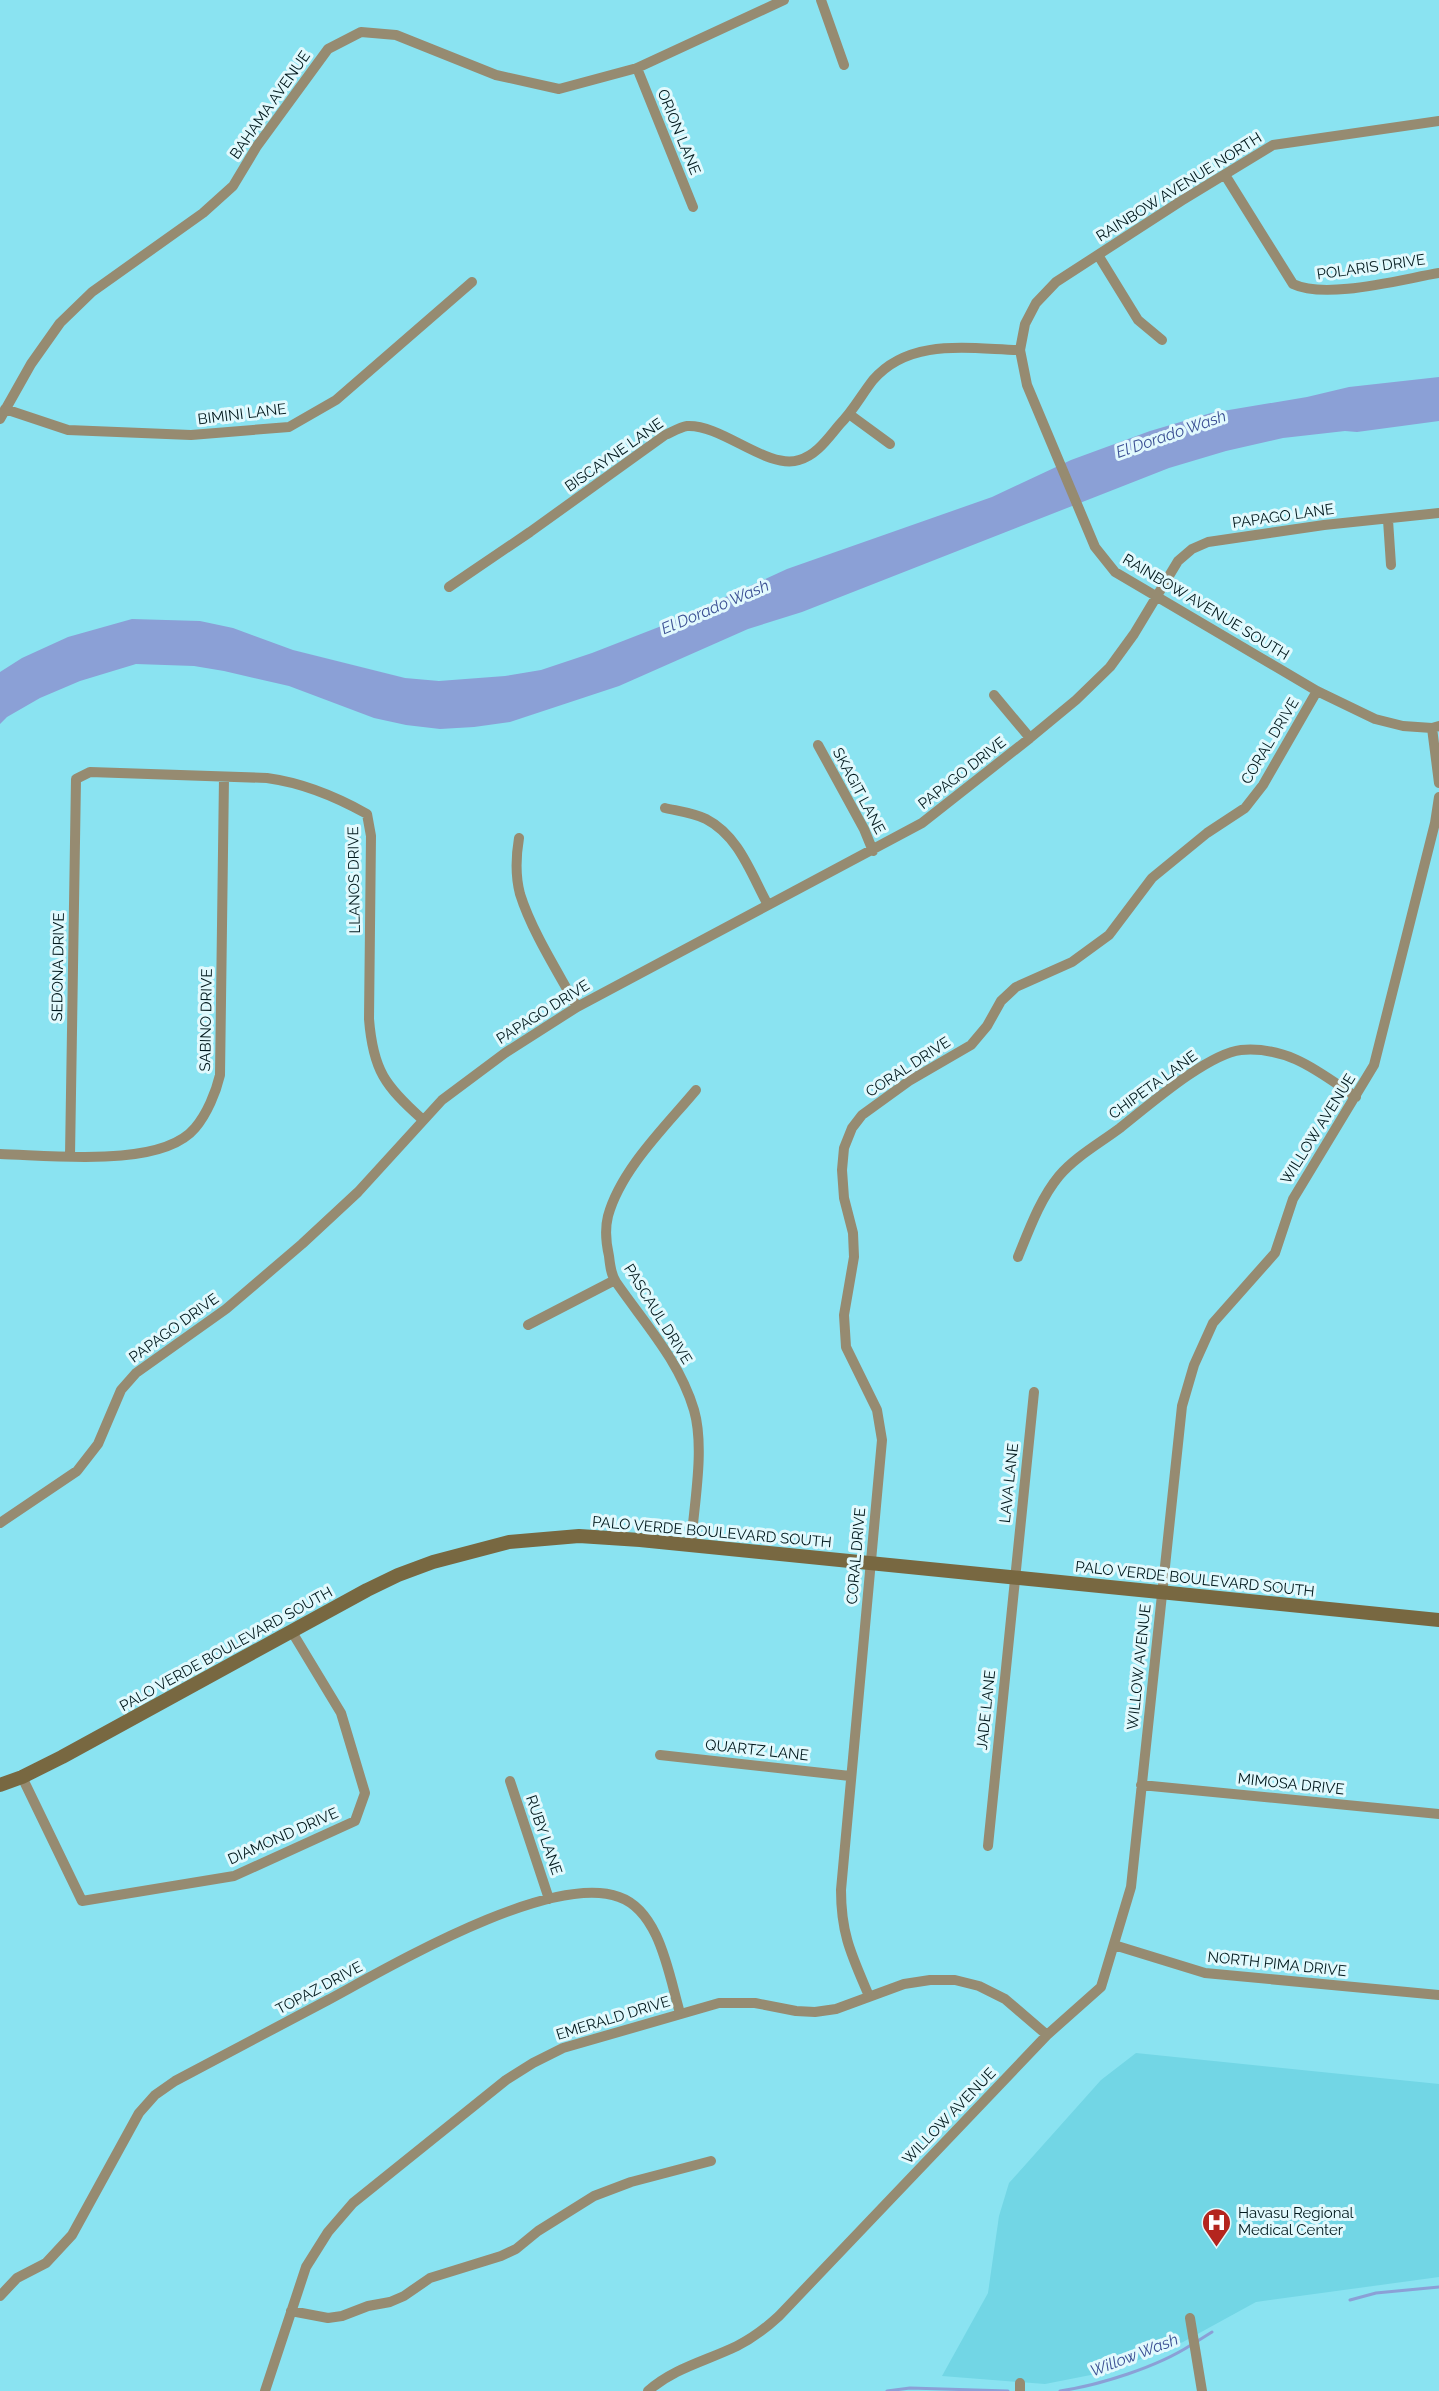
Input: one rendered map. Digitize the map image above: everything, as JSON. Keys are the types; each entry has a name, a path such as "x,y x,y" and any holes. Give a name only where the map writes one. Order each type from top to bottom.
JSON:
{"main road":[{"name":"PALO VERDE BOULEVARD SOUTH","path":"0,1785 22,1777 398,1575 433,1562 509,1542 579,1536 691,1545 1439,1620"}],"street":[{"name":"BAHAMA AVENUE","path":"3,414 31,364 60,323 76,307 92,292 203,213 233,186 257,146 328,49 361,32 396,35 496,75 559,89 637,68 784,0"},
{"path":"821,0 844,65"},
{"name":"ORION LANE","path":"637,68 693,207"},
{"name":"RAINBOW AVENUE NORTH","path":"1020,350 1025,324 1036,303 1056,282 1273,145 1439,121"},
{"name":"POLARIS DRIVE","path":"1225,175 1293,284 1303,289 1327,292 1439,273"},
{"path":"1098,255 1138,320 1162,340"},
{"name":"BIMINI LANE","path":"3,414 68,430 191,435 289,427 336,400 472,282"},
{"name":"BISCAYNE LANE","path":"449,587 675,430 685,426 704,428 765,455 794,461 814,453 849,414 874,379 892,363 934,348 1020,350"},
{"name":"RAINBOW AVENUE SOUTH","path":"1020,350 1027,386 1095,547 1115,572 1317,691 1375,719 1403,726 1436,727"},
{"path":"849,414 890,444"},
{"name":"PAPAGO LANE","path":"1157,597 1178,561 1192,549 1208,542 1324,525 1439,513"},
{"path":"1388,520 1391,565"},
{"name":"PAPAGO DRIVE","path":"0,1523 77,1471 98,1444 121,1390 136,1373 226,1309 302,1244 358,1192 422,1119 461,1084 577,1006 922,823 1076,700 1110,667 1157,597"},
{"name":"CORAL DRIVE","path":"868,1996 844,1937 841,1913 850,1776 882,1440 877,1410 846,1347 844,1315 854,1257 853,1233 844,1198 842,1170 844,1148 852,1128 862,1115 893,1092 971,1045 987,1026 1001,1001 1016,987 1072,962 1109,935 1152,878 1207,833 1245,807 1263,785 1317,691"},
{"path":"994,695 1030,738"},
{"path":"1436,727 1439,783"},
{"name":"SKAGIT LANE","path":"818,746 864,829 873,851"},
{"name":"LLANOS DRIVE","path":"76,779 90,772 267,778 293,781 318,789 367,814 371,836 370,1039 382,1076 395,1093 422,1119"},
{"name":"SABINO DRIVE","path":"0,1154 126,1157 178,1141 195,1129 217,1088 220,1075 224,777"},
{"name":"SEDONA DRIVE","path":"70,1156 76,779"},
{"name":"WILLOW AVENUE","path":"648,2391 660,2381 685,2367 736,2346 758,2334 779,2316 1047,2035 1101,1987 1131,1887 1182,1406 1194,1365 1213,1323 1275,1253 1293,1199 1374,1065 1435,823 1439,797"},
{"path":"665,808 705,818 726,831 737,845 768,905"},
{"path":"519,838 516,860 520,893 535,928 577,1006"},
{"name":"CHIPETA LANE","path":"1018,1257 1032,1223 1060,1175 1196,1071 1224,1055 1240,1050 1281,1052 1305,1063 1356,1097"},
{"name":"PASCAUL DRIVE","path":"691,1545 700,1444 694,1410 664,1346 615,1280 608,1256 606,1230 614,1199 626,1177 696,1090"},
{"path":"528,1325 615,1280"},
{"name":"LAVA LANE","path":"1014,1578 1034,1392"},
{"name":"JADE LANE","path":"988,1846 1014,1578"},
{"name":"DIAMOND DRIVE","path":"22,1777 82,1901 234,1876 355,1821 365,1793 341,1713 292,1632"},
{"name":"QUARTZ LANE","path":"660,1755 850,1776"},
{"name":"RUBY LANE","path":"510,1781 549,1899"},
{"name":"MIMOSA DRIVE","path":"1141,1785 1439,1814"},
{"name":"TOPAZ DRIVE","path":"0,2296 17,2278 46,2262 72,2235 139,2113 154,2096 175,2081 461,1929 549,1899 599,1893 620,1897 638,1909 655,1930 680,2013"},
{"name":"NORTH PIMA DRIVE","path":"1114,1945 1205,1973 1439,1995"},
{"name":"EMERALD DRIVE","path":"265,2391 306,2267 328,2232 354,2204 506,2079 533,2062 563,2048 719,2003 737,2001 815,2012 836,2009 904,1984 930,1980 955,1980 979,1986 1005,1999 1047,2035"},
{"path":"291,2311 328,2318 390,2302 404,2296 430,2278 501,2256 516,2249 538,2230 594,2196 631,2182 711,2160"},
{"path":"1190,2318 1202,2391"}],"shaded area":[{"name":"Havasu Regional Medical Center","path":"1136,2053 1439,2084 1439,2277 1256,2302 1183,2342 1111,2371 1045,2384 942,2376 988,2293 999,2216 1009,2183 1101,2080"}],"water":[{"name":"El Dorado Wash","path":"1439,377 1439,421 1357,432 1345,431 1283,438 1226,451 1169,468 802,612 748,629 619,686 510,722 440,729 406,725 374,718 289,686 224,671 194,666 136,664 80,681 40,698 7,717 0,724 0,672 22,658 68,637 132,619 200,621 233,628 293,650 405,678 439,681 505,676 541,670 664,625 787,569 992,497 1071,460 1150,431 1211,413 1307,397 1349,387"}],"waterway":[{"name":"Willow Wash","path":"1350,2300 1376,2293 1439,2287"},
{"name":"Willow Wash","path":"1196,2342 1212,2332"},
{"name":"Willow Wash","path":"1060,2391 1128,2374 1162,2361 1191,2345"},
{"name":"Willow Wash","path":"887,2391 910,2388 1008,2391"}],"place":[{"name":"Havasu Regional Medical Center","path":"1217,2248"}]}
